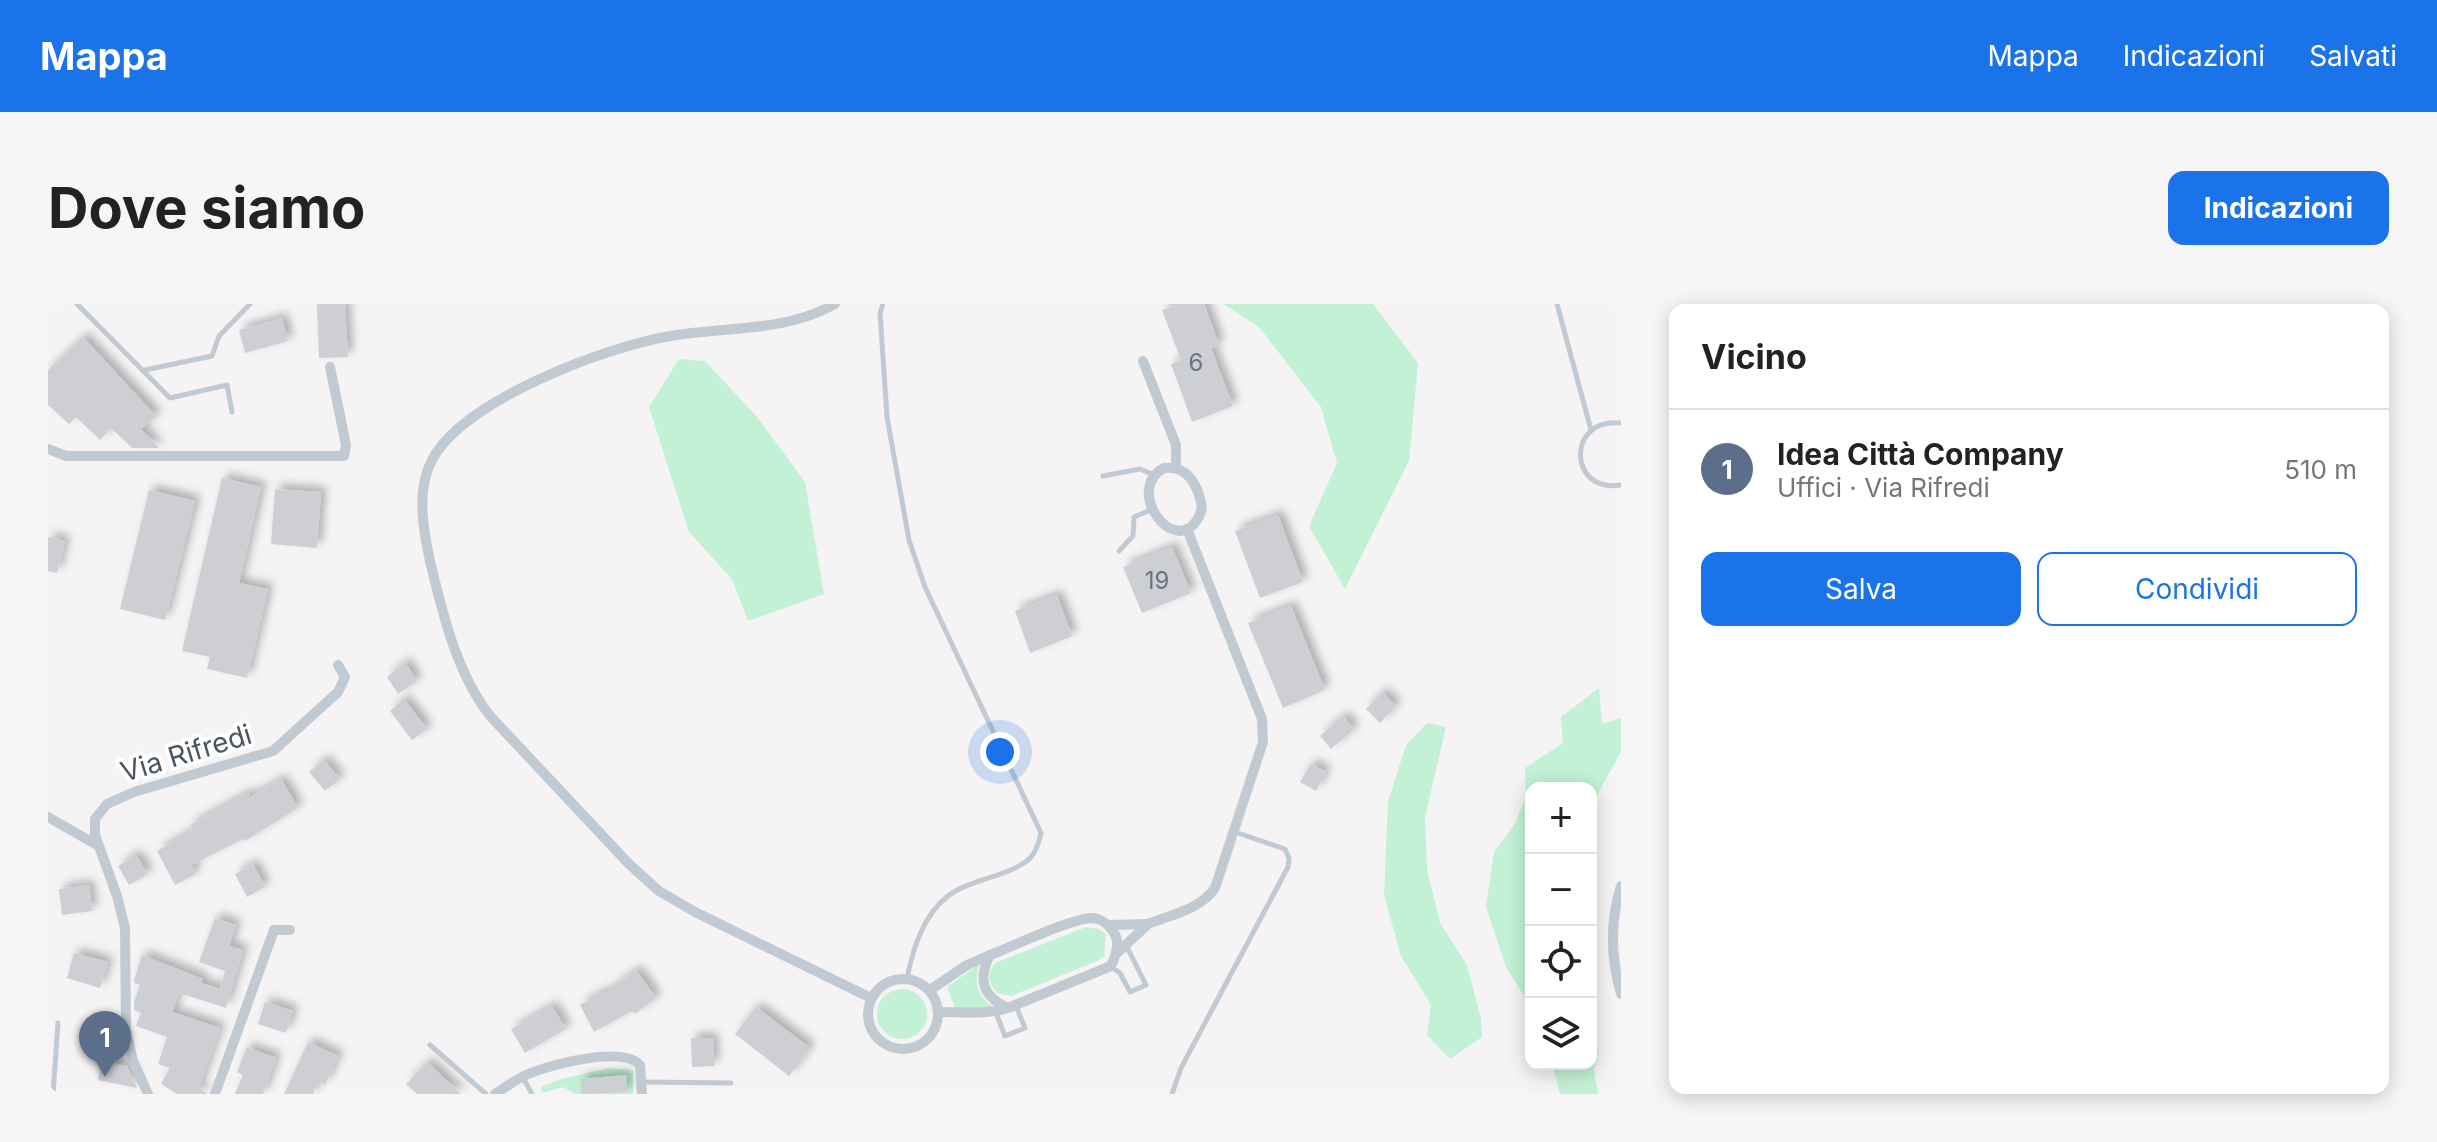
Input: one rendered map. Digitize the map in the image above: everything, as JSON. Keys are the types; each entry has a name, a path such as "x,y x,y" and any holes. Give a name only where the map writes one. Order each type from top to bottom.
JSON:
{"street":[{"path":"835,304 786,324 680,334 641,343 582,363 511,393 457,430 436,453 425,483 423,515 432,569 459,659 474,694 492,718 629,864 659,891 695,912 871,998"},
{"path":"1143,361 1176,445 1176,468"},
{"path":"48,449 66,456 344,456 346,445 330,367"},
{"path":"1164,468 1176,468 1189,475 1202,505 1199,518 1187,529 1174,530 1159,521 1148,489 1154,475 1164,468"},
{"path":"1109,925 1148,924 1200,904 1209,897 1215,888 1263,742 1262,719 1187,529"},
{"name":"Via Rifredi","path":"148,1094 133,1061 126,1030 123,918 97,845 95,819 112,800 273,751 338,692 345,677 338,665"},
{"path":"48,817 97,845"},
{"path":"1621,886 1613,934 1613,965 1621,994"},
{"path":"930,990 967,965 1079,920 1096,918 1109,925 1117,935 1117,953"},
{"path":"939,1012 996,1012 1111,966 1117,953 1148,924"},
{"path":"215,1094 274,930 290,930"},
{"path":"990,955 983,970 983,987 990,997 1012,1006"},
{"path":"907,978 921,983 930,990 939,1012 937,1023 924,1043 914,1048 890,1047 873,1032 868,1009 871,998 888,982 907,978"},
{"path":"495,1094 540,1070 586,1059 624,1056 633,1058 640,1065 642,1088"}],"lane":[{"path":"77,304 170,398 227,385 232,412"},
{"path":"144,371 212,356 219,336 250,304"},
{"path":"883,304 880,313 887,417 909,540 925,587 1041,833 1030,860 949,895 937,907 915,942 907,978"},
{"path":"1557,304 1591,430"},
{"path":"1621,423 1600,424 1591,430 1580,448 1583,469 1598,484 1621,485"},
{"path":"1103,476 1140,469 1154,475"},
{"path":"1119,551 1133,536 1134,517 1154,509"},
{"path":"1172,1094 1181,1068 1288,867 1289,858 1285,849 1233,832"},
{"path":"1111,966 1120,973 1130,992 1146,985 1126,944"},
{"path":"996,1012 1005,1036 1025,1028 1012,1006"},
{"path":"53,1094 58,1023"},
{"path":"430,1045 486,1094"},
{"path":"522,1077 532,1094"},
{"path":"642,1088 731,1083"}],"green space":[{"path":"1223,304 1373,304 1418,363 1409,461 1345,589 1309,526 1337,463 1321,407 1259,327"},
{"path":"679,359 705,361 758,418 805,482 824,594 748,621 732,579 689,532 649,407"},
{"path":"1599,688 1602,724 1621,718 1621,751 1597,796 1597,782 1526,782 1525,768 1563,743 1561,717"},
{"path":"1427,723 1446,727 1425,817 1427,869 1440,923 1467,965 1481,1019 1482,1037 1450,1059 1427,1035 1431,1005 1401,956 1384,895 1388,802 1406,745"},
{"path":"1525,799 1525,997 1506,967 1486,907 1494,852 1516,822"},
{"path":"1086,927 1099,929 1106,934 1104,956 1097,961 1011,996 997,993 994,989 989,975 995,963"},
{"path":"979,964 978,989 995,1008 955,1009 947,987"},
{"path":"902,989 920,996 927,1014 920,1032 902,1039 884,1032 877,1014 884,996"},
{"path":"609,1068 633,1070 633,1094 575,1094 563,1087 542,1093 541,1087 561,1079"},
{"path":"1554,1070 1594,1070 1598,1094 1560,1094"}],"building":[{"path":"317,304 345,304 348,357 319,358"},
{"path":"1179,304 1204,304 1219,345 1211,348 1233,406 1192,422 1171,364 1181,360 1162,310"},
{"path":"282,318 288,341 245,353 239,330"},
{"path":"83,337 156,416 141,429 159,448 132,448 111,428 100,440 76,417 69,424 48,405 48,370"},
{"path":"222,478 261,487 239,583 268,589 247,678 207,669 210,657 182,651"},
{"path":"275,489 321,492 317,548 271,544"},
{"path":"149,490 195,501 165,620 120,609"},
{"path":"1278,515 1303,582 1260,598 1235,531"},
{"path":"48,537 65,541 57,573 48,571"},
{"path":"1172,547 1191,593 1142,613 1123,567"},
{"path":"1057,595 1072,636 1030,653 1015,611"},
{"path":"1291,606 1325,690 1283,708 1248,623"},
{"path":"405,662 417,681 398,694 387,677"},
{"path":"1382,692 1396,706 1380,723 1366,709"},
{"path":"404,699 427,729 412,740 390,711"},
{"path":"1343,716 1354,729 1331,749 1320,736"},
{"path":"324,760 340,779 325,791 309,772"},
{"path":"1311,764 1326,772 1316,791 1300,782"},
{"path":"281,779 298,808 245,841 243,839 191,865 196,874 175,885 157,851 193,830 190,825"},
{"path":"136,855 148,874 129,885 118,866"},
{"path":"253,864 265,887 247,897 235,874"},
{"path":"89,885 92,911 62,915 59,889"},
{"path":"215,918 236,925 229,946 243,950 226,1008 179,993 172,1012 220,1028 199,1087 207,1094 177,1094 161,1084 170,1068 158,1064 167,1037 136,1026 141,1013 134,1010 134,1002 140,985 134,980 142,955 220,989 225,971 199,962"},
{"path":"74,953 108,962 100,988 67,978"},
{"path":"636,970 656,998 635,1014 632,1011 594,1032 580,1005 604,994"},
{"path":"265,1002 293,1011 286,1033 258,1024"},
{"path":"552,1006 566,1029 525,1053 511,1029"},
{"path":"756,1007 810,1048 789,1076 735,1034"},
{"path":"691,1038 713,1038 714,1066 692,1067"},
{"path":"308,1042 338,1056 325,1085 318,1081 313,1094 284,1094"},
{"path":"247,1047 276,1058 263,1094 235,1094 243,1075 237,1072"},
{"path":"102,1061 127,1066 137,1088 98,1080"},
{"path":"427,1062 461,1094 417,1094 406,1084"},
{"path":"626,1075 627,1092 582,1094 580,1079"}],"place":[{"name":"Idea Città Company","path":"105,1077"}]}
